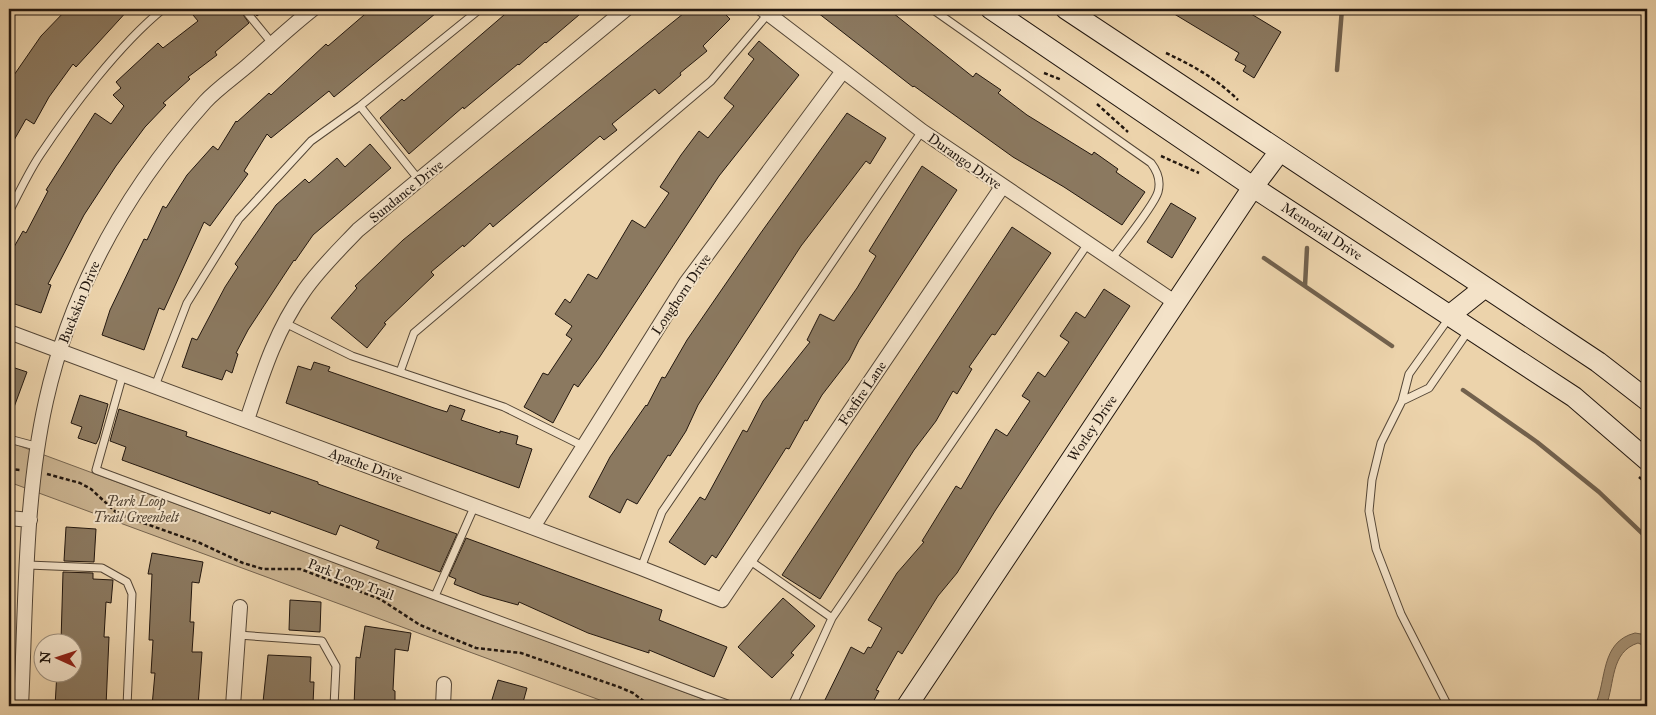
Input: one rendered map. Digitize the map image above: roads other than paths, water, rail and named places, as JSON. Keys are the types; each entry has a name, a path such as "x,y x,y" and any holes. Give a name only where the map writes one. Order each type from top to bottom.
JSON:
{"street":[{"name":"Buckskin Drive","path":"21,706 30,520 39,447 46,402 60,351 68,324 86,280 111,230 140,184 206,101 271,42 313,9"},
{"name":"Sundance Drive","path":"246,420 269,353 304,290 352,236 626,9"},
{"name":"Memorial Drive","path":"992,9 1253,187 1574,397 1647,460"},
{"path":"1066,9 1438,254 1484,288 1598,362 1647,400"},
{"name":"Durango Drive","path":"765,12 922,131 1087,245 1176,303"},
{"name":"Longhorn Drive","path":"533,527 686,283 843,70"},
{"name":"Worley Drive","path":"907,706 1253,187 1280,151"},
{"name":"Foxfire Lane","path":"722,600 1002,187"},
{"path":"1450,315 1484,288"},
{"path":"1470,328 1484,288"},
{"name":"Apache Drive","path":"9,332 533,527 722,600"},
{"path":"9,518 30,520"},
{"path":"233,706 240,607"},
{"path":"442,706 444,684"}],"lane":[{"path":"9,212 40,155 96,80 149,20 164,9"},
{"path":"244,9 271,42"},
{"path":"155,386 186,303 239,219 311,141 360,106 480,9"},
{"path":"932,9 1151,163 1159,179 1157,195 1110,260"},
{"path":"400,372 414,333 711,81 765,12"},
{"path":"360,106 420,180"},
{"path":"641,568 662,512 922,131"},
{"path":"792,706 832,618 1087,245"},
{"path":"1448,706 1401,614 1376,550 1369,511 1372,480 1381,443 1402,401 1409,374 1450,315"},
{"path":"285,323 352,356 504,407 583,446"},
{"path":"1402,401 1429,388 1470,328"},
{"path":"122,374 96,470 733,706"},
{"path":"9,439 39,447"},
{"path":"435,596 475,506"},
{"path":"748,560 832,618"},
{"path":"28,565 102,568 127,582 132,594 127,706"},
{"path":"238,635 322,641 336,666 334,706"}],"waterway":[{"path":"1337,70 1342,9"},
{"path":"1305,286 1307,248"},
{"path":"1264,258 1392,346"},
{"path":"1463,390 1537,442 1599,492 1647,538"}],"park label":[{"name":"Park Loop Trail Greenbelt","path":"136,510"}]}
